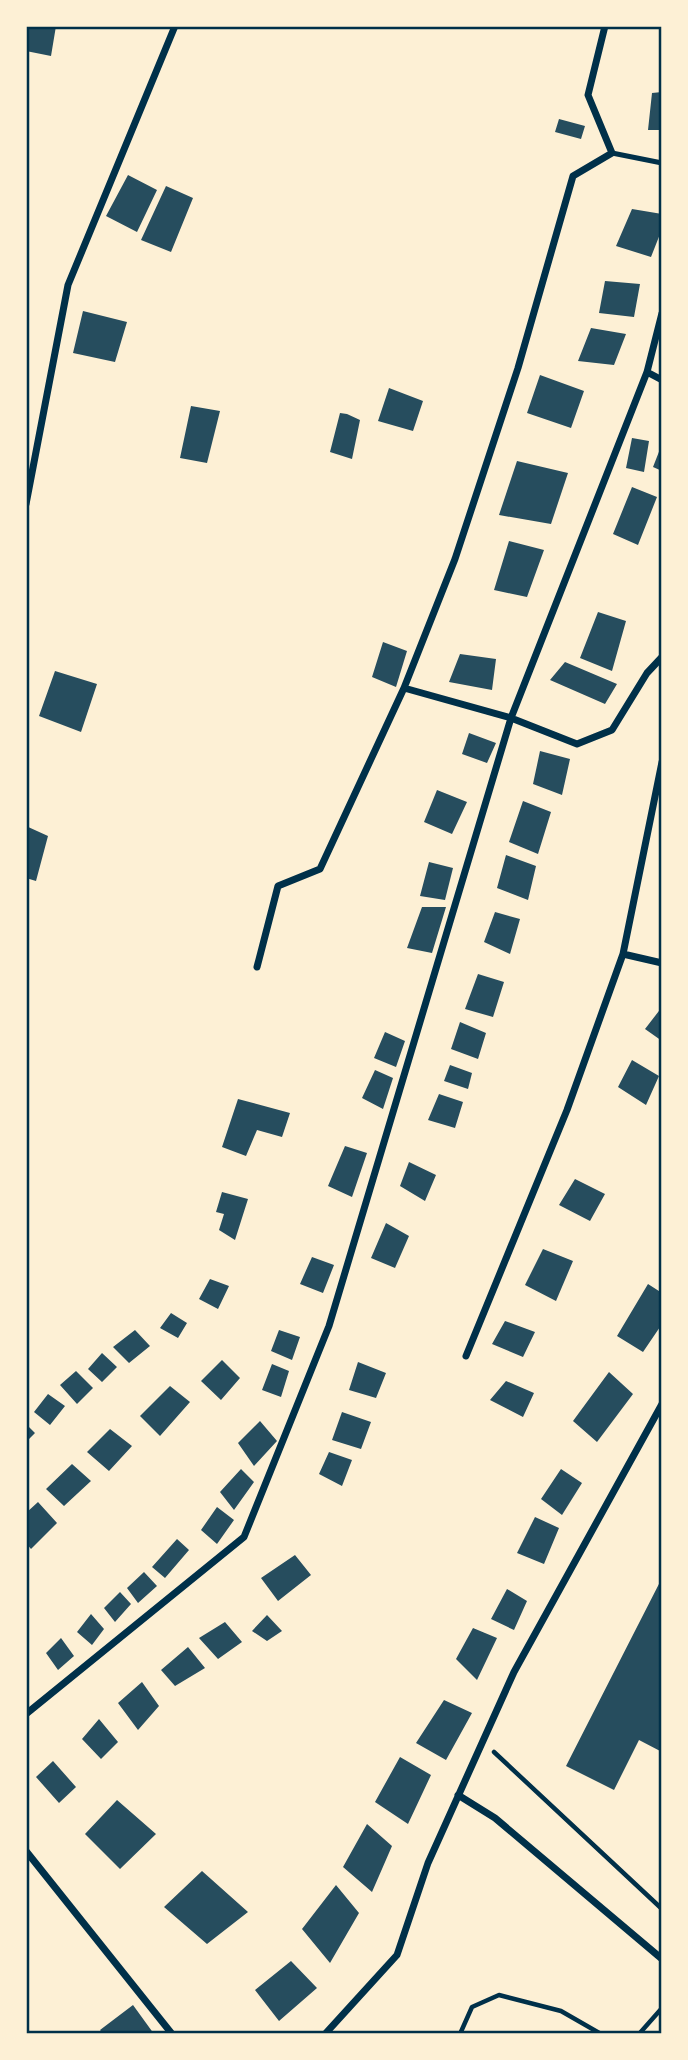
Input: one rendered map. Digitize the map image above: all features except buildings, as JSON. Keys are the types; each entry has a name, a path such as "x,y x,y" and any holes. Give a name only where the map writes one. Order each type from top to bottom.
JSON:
{"street":[{"path":"26,504 68,285 175,26"},
{"path":"257,967 278,886 320,869 404,688 455,558 518,368 573,176 612,153 588,95 605,26"},
{"path":"26,1714 244,1537 329,1326 511,718 647,372 662,313"},
{"path":"647,372 662,380"},
{"path":"404,688 511,718 577,744 612,730 647,673 662,657"},
{"path":"466,1356 567,1110 623,954 662,762"},
{"path":"623,954 662,963"},
{"path":"325,2034 397,1955 428,1863 514,1672 662,1404"},
{"path":"458,1795 495,1818 662,1959"},
{"path":"26,1851 172,2034"}],"lane":[{"path":"612,153 662,163"}],"path":[{"path":"481,1743 662,1909"},
{"path":"460,2034 472,2007 499,1995 561,2011 601,2034"},
{"path":"639,2034 662,2008"}]}
